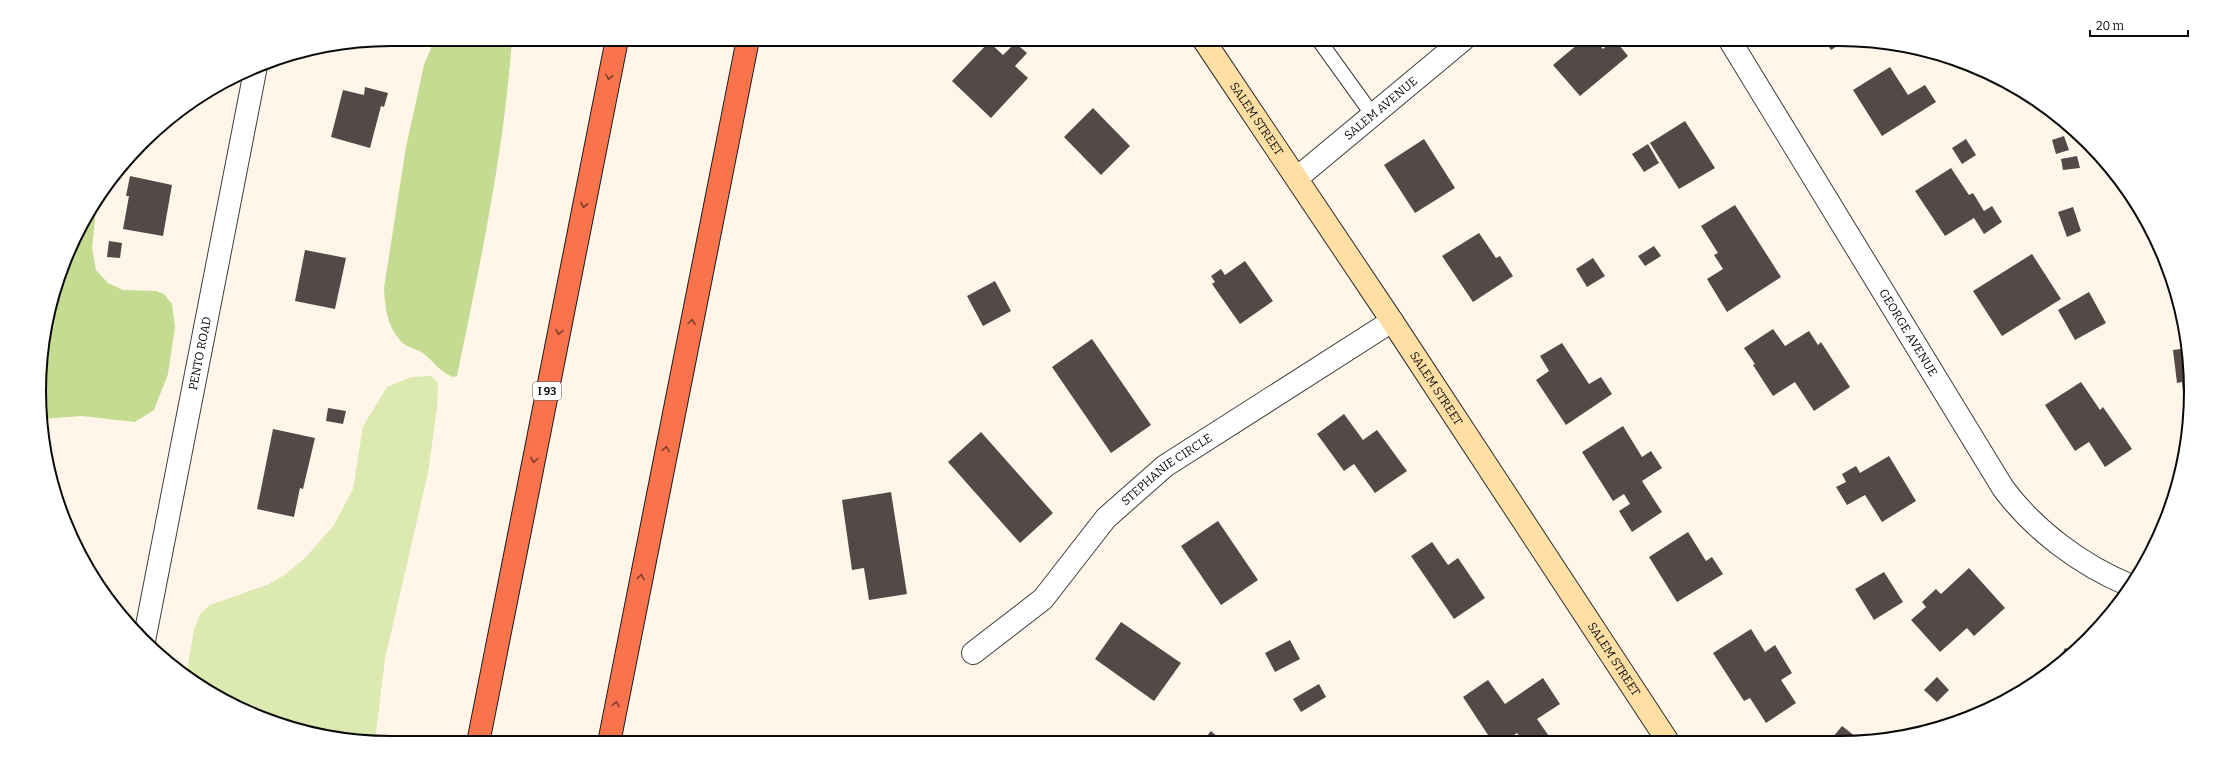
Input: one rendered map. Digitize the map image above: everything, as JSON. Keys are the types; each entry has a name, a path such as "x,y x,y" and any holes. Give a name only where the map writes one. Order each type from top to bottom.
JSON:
{"highway":[{"name":"I 93","path":"479,736 616,46"},
{"path":"609,736 747,46"}],"main road":[{"name":"SALEM STREET","path":"1208,46 1392,321 1664,736"}],"street":[{"name":"SALEM AVENUE","path":"1297,178 1455,46"},
{"name":"GEORGE AVENUE","path":"1733,46 2003,488 2014,503 2045,533 2095,568 2126,583"},
{"name":"PENTO ROAD","path":"145,633 254,74"},
{"name":"STEPHANIE CIRCLE","path":"973,653 1043,600 1106,518 1165,466 1392,321"}],"lane":[{"path":"1323,46 1372,114"}],"green space":[{"path":"432,46 511,46 503,124 490,208 457,376 453,377 441,370 422,353 407,346 401,341 392,327 385,304 384,288 406,147 424,65"},
{"path":"96,212 92,248 96,270 108,283 123,290 156,291 164,294 172,304 175,327 168,374 154,410 135,422 82,416 47,419 47,368 53,324 64,280 72,259"},
{"path":"431,376 438,382 437,408 428,473 385,659 376,735 346,733 280,718 259,710 218,690 187,669 194,630 200,614 210,605 267,585 286,574 306,557 334,525 353,489 363,426 387,387 411,377"}],"building":[{"path":"985,46 993,46 1003,55 1012,46 1019,46 1027,53 1015,66 1028,78 991,118 952,81"},
{"path":"1576,46 1600,46 1603,49 1606,46 1620,46 1628,56 1580,96 1553,65"},
{"path":"1828,46 1837,46 1831,50"},
{"path":"1890,67 1908,95 1925,85 1936,102 1882,136 1853,90"},
{"path":"365,87 388,93 384,107 381,106 370,148 331,137 343,90 364,95"},
{"path":"1093,108 1130,146 1101,175 1064,137"},
{"path":"1685,121 1715,168 1679,189 1650,143"},
{"path":"2064,136 2069,150 2056,154 2052,140"},
{"path":"1424,139 1455,188 1415,213 1384,165"},
{"path":"1966,139 1976,155 1962,164 1952,148"},
{"path":"1648,144 1659,163 1644,172 1632,154"},
{"path":"2077,156 2080,168 2063,170 2061,159"},
{"path":"1951,168 1969,195 1973,193 1984,211 1992,206 2002,222 1984,234 1974,218 1945,236 1915,191"},
{"path":"130,176 172,185 163,236 123,229 129,196 126,196"},
{"path":"1735,205 1781,277 1727,312 1707,279 1723,269 1714,255 1718,253 1701,226"},
{"path":"2073,207 2081,231 2067,237 2058,212"},
{"path":"1479,233 1496,258 1500,256 1513,276 1473,302 1442,256"},
{"path":"109,241 122,243 120,258 107,257"},
{"path":"1654,246 1661,256 1645,266 1638,256"},
{"path":"305,250 346,258 335,309 295,301"},
{"path":"2032,254 2061,299 2002,336 1973,291"},
{"path":"1593,258 1605,276 1587,287 1576,269"},
{"path":"1245,261 1273,301 1240,324 1212,284 1215,282 1211,276 1221,269 1225,275"},
{"path":"995,281 1011,311 983,326 967,296"},
{"path":"2089,292 2106,323 2075,340 2058,310"},
{"path":"1773,329 1785,346 1809,331 1818,345 1821,342 1850,387 1814,411 1795,382 1773,396 1744,348"},
{"path":"1092,339 1151,425 1111,453 1052,367"},
{"path":"1562,343 1589,384 1601,377 1612,394 1566,425 1536,380 1549,371 1540,356"},
{"path":"2181,349 2184,399 2182,382 2177,383 2173,350"},
{"path":"2081,382 2100,410 2103,407 2132,449 2105,467 2089,442 2075,451 2045,405"},
{"path":"328,408 346,411 343,424 326,421"},
{"path":"1344,414 1363,440 1377,430 1407,471 1375,493 1354,464 1344,471 1317,434"},
{"path":"1623,426 1642,457 1651,451 1662,468 1642,481 1662,512 1632,532 1619,511 1630,504 1624,494 1613,501 1582,452"},
{"path":"273,429 315,438 303,489 300,488 294,517 257,509"},
{"path":"981,432 1053,513 1020,543 948,462"},
{"path":"1889,456 1916,501 1882,522 1865,495 1847,505 1836,487 1846,482 1842,474 1856,466 1860,473"},
{"path":"891,492 907,594 869,600 864,568 852,570 842,500"},
{"path":"1218,521 1258,580 1221,605 1181,546"},
{"path":"1688,532 1706,561 1712,557 1723,574 1677,602 1649,557"},
{"path":"1432,542 1448,565 1458,558 1485,598 1454,619 1411,556"},
{"path":"1969,568 2005,608 1974,636 1967,628 1940,652 1911,620 1926,607 1922,602 1936,589 1941,594"},
{"path":"1884,572 1903,602 1874,620 1855,589"},
{"path":"1121,622 1181,663 1154,701 1095,659"},
{"path":"1751,629 1765,652 1775,645 1792,673 1781,680 1796,703 1766,723 1750,698 1744,701 1713,653"},
{"path":"1290,640 1300,659 1275,672 1265,653"},
{"path":"1937,677 1949,690 1937,702 1924,690"},
{"path":"1543,678 1560,704 1537,719 1549,736 1519,736 1517,733 1512,736 1489,736 1463,697 1488,680 1505,704"},
{"path":"1319,684 1326,697 1301,712 1293,699"},
{"path":"1842,726 1854,735 1839,736 1834,736"},
{"path":"1211,731 1217,736 1207,736"}]}
